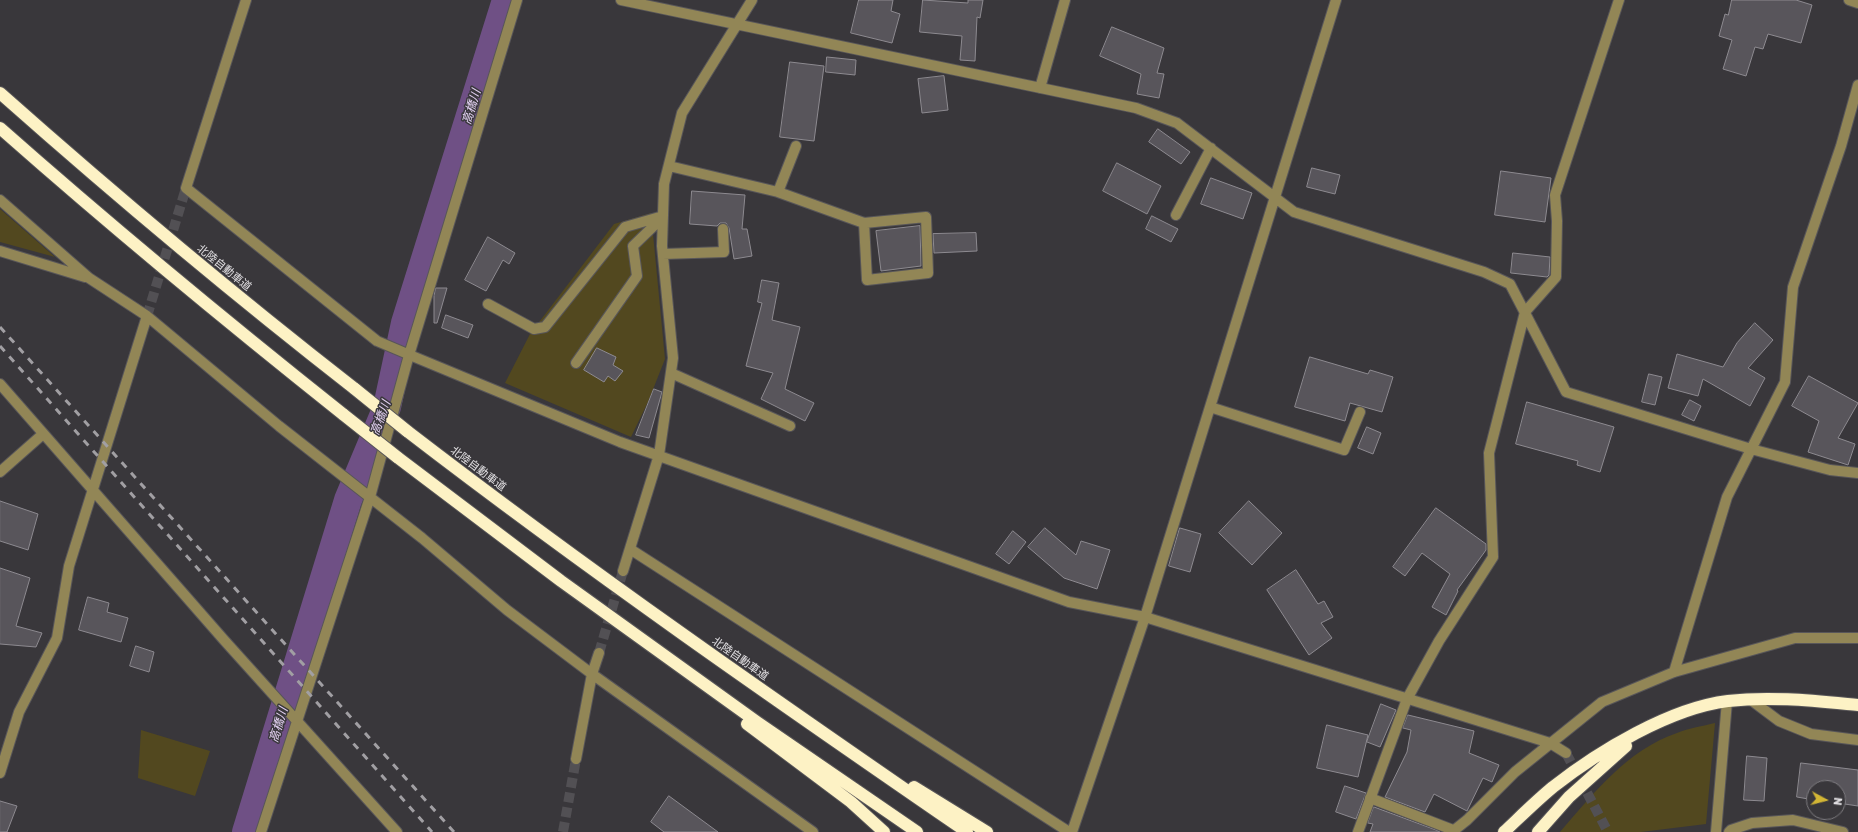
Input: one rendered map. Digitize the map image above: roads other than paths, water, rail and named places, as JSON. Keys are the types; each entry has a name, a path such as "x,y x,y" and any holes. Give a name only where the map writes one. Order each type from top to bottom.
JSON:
{"highway":[{"name":"北陸自動車道","path":"0,93 195,262 407,432 587,567 771,697 967,832"},
{"path":"0,128 82,201 260,349 397,457 561,581 751,717 917,832"},
{"path":"561,581 628,637 852,802 884,832"},
{"path":"771,697 987,832"},
{"path":"1504,832 1552,787 1578,769 1628,738 1681,713 1727,702 1751,700 1806,700 1858,705"},
{"path":"1538,832 1569,797 1597,770 1626,746 1658,724"}],"street":[{"path":"246,0 186,188 377,341 620,442 1069,602 1145,617 1550,743 1566,753"},
{"path":"261,832 370,497 408,355 518,0"},
{"path":"621,0 738,26 1136,108 1177,123 1294,212 1484,272 1510,284 1566,392 1751,449 1830,470 1858,473"},
{"path":"623,571 659,455 673,358 663,254 664,184 682,113 738,26 752,0"},
{"path":"1040,88 1065,0"},
{"path":"630,549 1071,832 1145,617 1276,198 1336,0"},
{"path":"1358,832 1407,699 1439,641 1493,557 1489,453 1525,312 1556,277 1557,221 1555,195 1619,0"},
{"path":"1849,0 1858,3"},
{"path":"1674,672 1727,497 1785,382 1793,287 1841,146 1858,85"},
{"path":"778,192 796,146"},
{"path":"1176,214 1211,148"},
{"path":"669,166 778,192 864,223 926,217 928,273 867,280 864,223"},
{"path":"0,200 89,278 147,316 279,426 370,497 508,610 592,674 813,832"},
{"path":"488,304 534,329 545,327 625,227 663,216"},
{"path":"576,363 637,276 633,246 663,216"},
{"path":"663,254 724,252 723,230"},
{"path":"0,251 89,278"},
{"path":"1,767 19,712 57,638 69,566 147,316"},
{"path":"671,373 790,426"},
{"path":"0,384 92,491 296,721 397,832"},
{"path":"1210,407 1344,450 1360,412"},
{"path":"0,472 43,434"},
{"path":"1370,798 1453,831 1467,820 1515,772 1602,702 1674,672 1795,638 1858,638"},
{"path":"576,759 592,674 599,653"},
{"path":"1751,700 1779,721 1810,734 1858,740"},
{"path":"1716,832 1727,702"},
{"path":"1729,832 1752,823 1793,820 1843,832"}],"waterway":[{"name":"高橋川","path":"246,832 348,500 387,407 405,323 506,0"}],"tunnel":[{"path":"147,316 186,188"},
{"path":"599,653 623,571"},
{"path":"1566,753 1608,832"},
{"path":"563,832 576,759"}],"railway":[{"path":"0,327 454,832"},
{"path":"0,346 432,832"}]}
